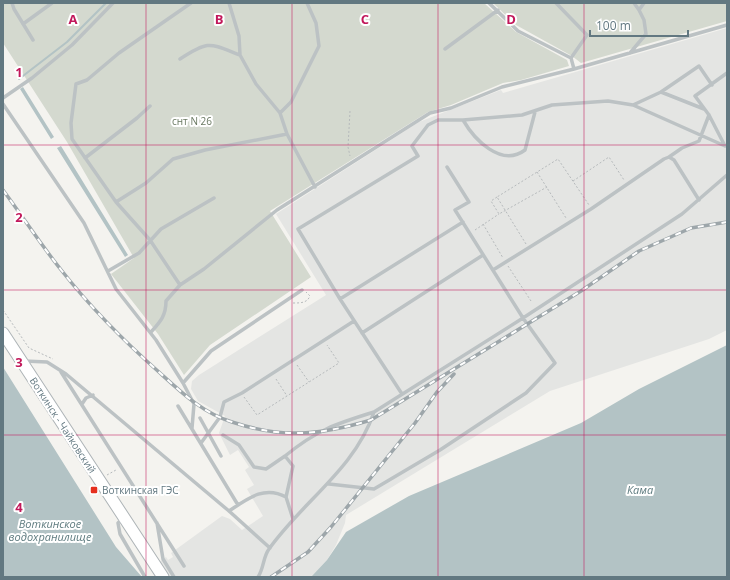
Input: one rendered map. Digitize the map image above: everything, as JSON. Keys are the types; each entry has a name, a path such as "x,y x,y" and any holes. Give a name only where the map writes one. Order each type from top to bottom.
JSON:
{"main road":[{"name":"Воткинск - Чайковский","path":"3,333 163,577"}],"lane":[{"path":"12,3 14,10 33,40"},
{"path":"23,24 52,3"},
{"path":"3,98 32,78 72,45 113,3"},
{"path":"180,285 150,240 116,202 72,139 71,123 76,84 86,80 118,53 191,3"},
{"path":"230,3 239,36 240,55 256,84 280,113 287,134 315,186"},
{"path":"280,113 290,102 319,46 316,23 307,3"},
{"path":"489,3 518,30 571,58 574,69"},
{"path":"556,3 587,35 571,58"},
{"path":"630,54 646,34 644,20 634,3"},
{"path":"639,10 644,3"},
{"path":"445,49 498,10"},
{"path":"150,332 163,319 166,309 166,301 180,285 204,269 277,210 430,113 451,108 502,87 630,54 727,25"},
{"path":"180,59 194,50 208,45 240,55"},
{"path":"633,105 661,92 699,66 712,85"},
{"path":"726,148 709,115 695,96 727,73"},
{"path":"661,92 705,110"},
{"path":"402,394 340,299 298,229 418,156 412,146 428,125 438,120 463,120 522,115 535,112 552,105 608,101 633,105 701,135 726,148"},
{"path":"3,104 84,223 116,288 150,332 183,383 194,404 192,428"},
{"path":"85,158 138,118 150,106"},
{"path":"463,120 471,134 485,146 496,154 510,155 520,153 524,150 535,112"},
{"path":"493,270 591,209 682,148 699,141 709,115"},
{"path":"116,202 146,183 173,159 205,150 287,134"},
{"path":"669,157 674,160 699,200"},
{"path":"329,484 374,489 440,450 526,393 555,362 523,318 455,210 469,202 447,167"},
{"path":"223,435 239,445 254,467 266,469 301,443 325,428 374,412 523,318 682,214 727,175"},
{"path":"108,272 139,253 161,229 214,198"},
{"path":"340,299 463,222"},
{"path":"362,333 483,255"},
{"path":"183,383 211,351 302,290"},
{"path":"201,444 220,417 224,402 242,393 354,321"},
{"path":"21,361 47,362 61,371 93,396 229,511 270,548"},
{"path":"61,371 184,566"},
{"path":"82,404 86,398 93,396"},
{"path":"178,406 238,505"},
{"path":"258,577 270,548 293,519 329,484 366,434 374,412"},
{"path":"200,418 221,456"},
{"path":"285,456 293,466 286,497 293,519"},
{"path":"229,511 251,495 277,492 286,497"},
{"path":"123,517 118,523 120,534 145,577"},
{"path":"157,522 163,559 174,577"}],"path":[{"path":"350,111 348,147 352,163"},
{"path":"573,181 610,157 627,184"},
{"path":"499,214 491,201 558,158 591,209"},
{"path":"536,172 569,222"},
{"path":"470,234 499,214 547,188"},
{"path":"497,197 529,248"},
{"path":"285,302 304,302 308,300 310,296 302,290"},
{"path":"3,310 29,348 51,357 61,371"},
{"path":"242,393 257,415 339,363 323,340"},
{"path":"293,360 309,382"},
{"path":"272,373 287,396"},
{"path":"100,480 121,466"}],"shaded area":[{"path":"727,28 727,330 709,339 550,391 346,515 345,523 336,545 327,560 311,577 169,577 159,562 166,557 168,560 173,557 171,553 222,516 230,519 242,530 263,516 247,489 254,485 245,470 249,467 238,450 230,455 219,433 225,416 198,401 191,389 192,381 199,375 326,295 276,214 419,122 501,90 503,93"}],"green space":[{"name":"снт N 26","path":"3,3 484,3 516,32 567,60 569,66 521,80 503,83 451,105 428,112 270,211 311,277 210,345 184,375 158,334 111,274 134,258 67,142 3,43"},
{"path":"493,3 727,3 727,21 581,63 572,56 516,25"}],"water":[{"path":"23,87 54,137 51,139 20,89"},
{"path":"61,146 128,255 125,257 57,148"},
{"name":"Кама","path":"727,345 727,577 311,577 327,560 346,532 409,496 581,423 639,389"},
{"name":"Воткинское водохранилище","path":"3,367 116,547 142,577 3,577"}],"waterway":[{"path":"19,79 67,42 106,3"}],"railway":[{"path":"3,190 39,241 73,285 121,337 176,388 193,402 221,418 268,431 285,433 318,432 371,420 581,291 639,251 691,228 727,222"},
{"path":"271,577 308,552 331,527 415,423 437,392 454,374"}],"place":[{"name":"Воткинская ГЭС","path":"94,490"}]}
